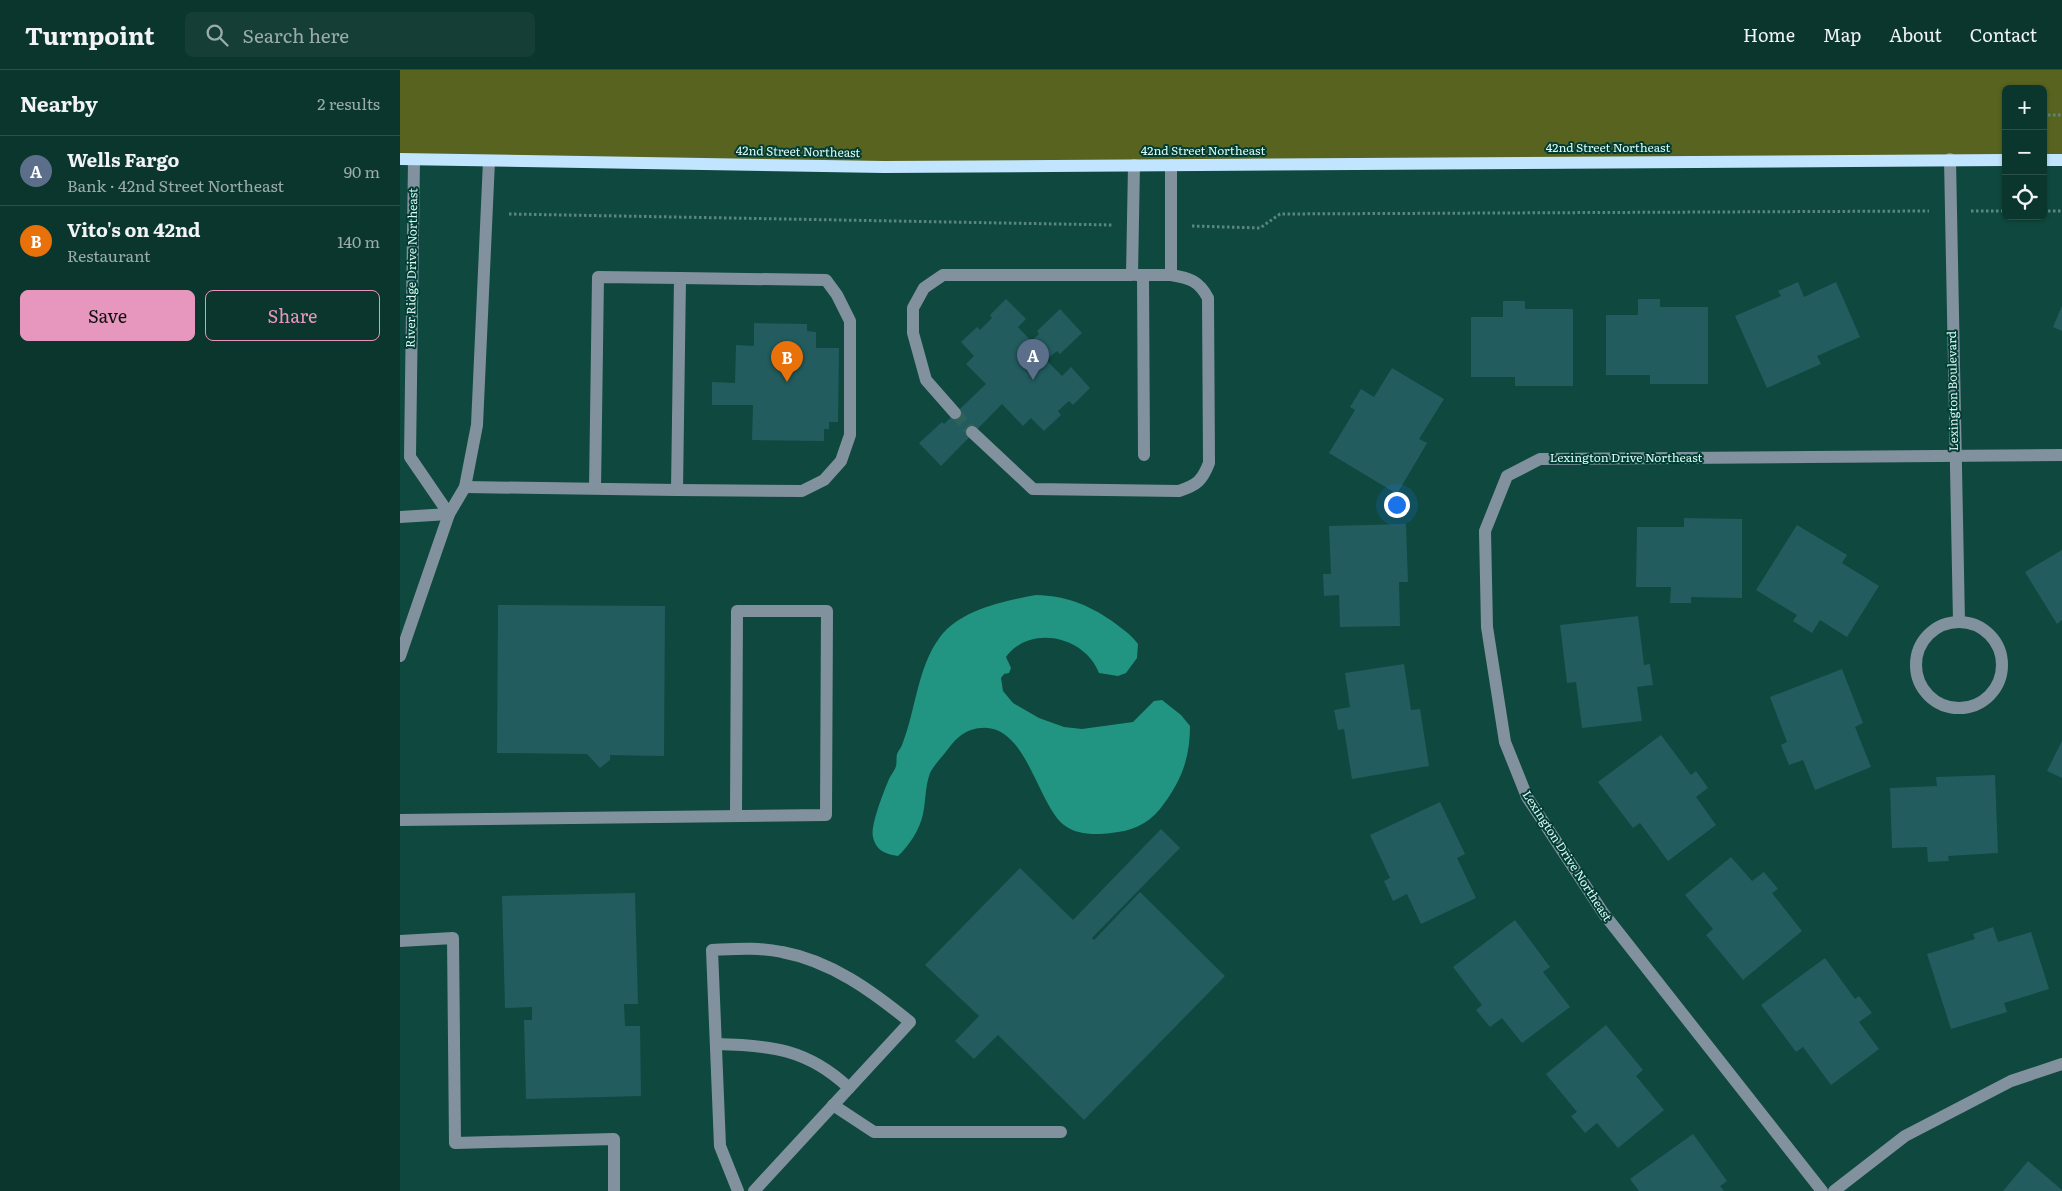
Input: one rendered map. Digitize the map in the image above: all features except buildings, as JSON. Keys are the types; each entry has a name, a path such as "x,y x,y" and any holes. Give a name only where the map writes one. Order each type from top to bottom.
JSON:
{"main road":[{"name":"42nd Street Northeast","path":"400,159 884,167 2002,160"},
{"path":"2047,160 2062,160"}],"street":[{"name":"Lexington Boulevard","path":"1950,159 1954,456 1959,622"},
{"name":"River Ridge Drive Northeast","path":"414,160 410,457 449,514"},
{"path":"400,656 449,514 465,487 477,425 489,161"},
{"path":"1134,165 1144,455"},
{"path":"1171,165 1172,275"},
{"path":"955,413 926,380 913,333 913,308 924,288 943,276 1172,275 1191,278 1202,286 1208,298 1209,463 1205,474 1195,486 1179,491 1033,489 972,432"},
{"path":"465,487 595,489 677,490 802,491 824,480 841,461 850,435 850,321 837,295 826,280 598,277 595,489"},
{"path":"677,490 680,278"},
{"name":"Lexington Drive Northeast","path":"1822,1191 1604,914 1527,797 1505,742 1488,628 1485,531 1507,476 1540,459 2062,455"},
{"path":"400,517 449,514"},
{"path":"400,820 736,815 826,816 827,611 737,611 736,815"},
{"path":"1959,622 1979,627 1994,640 2000,652 2002,666 2000,679 1993,691 1984,700 1971,706 1958,708 1943,705 1930,697 1921,685 1916,672 1916,657 1927,637 1944,625 1959,622"},
{"path":"400,941 453,938 455,1143 614,1139 614,1191"},
{"path":"738,1191 720,1146 712,950 755,949 781,951 802,957 862,985 910,1022 754,1191"},
{"path":"716,1044 764,1046 796,1053 819,1064 849,1088"},
{"path":"1834,1191 1905,1136 2011,1081 2062,1064"},
{"path":"833,1105 874,1132 1061,1132"}],"path":[{"path":"2047,115 2062,115"},
{"path":"1187,226 1260,228 1280,214 2002,211"},
{"path":"2047,211 2062,211"},
{"path":"509,214 1114,225"}],"shaded area":[{"path":"400,70 2062,70 2062,160 2047,160 2047,85 2002,85 2002,160 884,167 400,159"},
{"path":"1036,595 1067,599 1103,615 1126,631 1135,640 1138,644 1137,658 1126,673 1118,676 1099,673 1092,660 1082,650 1070,643 1056,639 1042,638 1029,640 1016,647 1006,657 1011,668 1009,673 1004,674 1001,678 1003,691 1013,703 1039,718 1064,727 1082,729 1133,722 1154,701 1162,700 1181,715 1190,726 1186,760 1174,789 1155,815 1138,826 1125,831 1105,834 1086,834 1074,831 1064,825 1054,814 1017,746 1004,734 989,728 971,730 955,740 930,773 922,820 910,842 898,856 882,851 874,842 875,817 895,768 897,754 907,732 926,662 932,649 949,628 971,613 1010,600"}],"tunnel":[{"path":"955,413 972,432"}],"place":[{"name":"Wells Fargo","path":"1033,380"},
{"name":"Vito's on 42nd","path":"787,382"}]}
